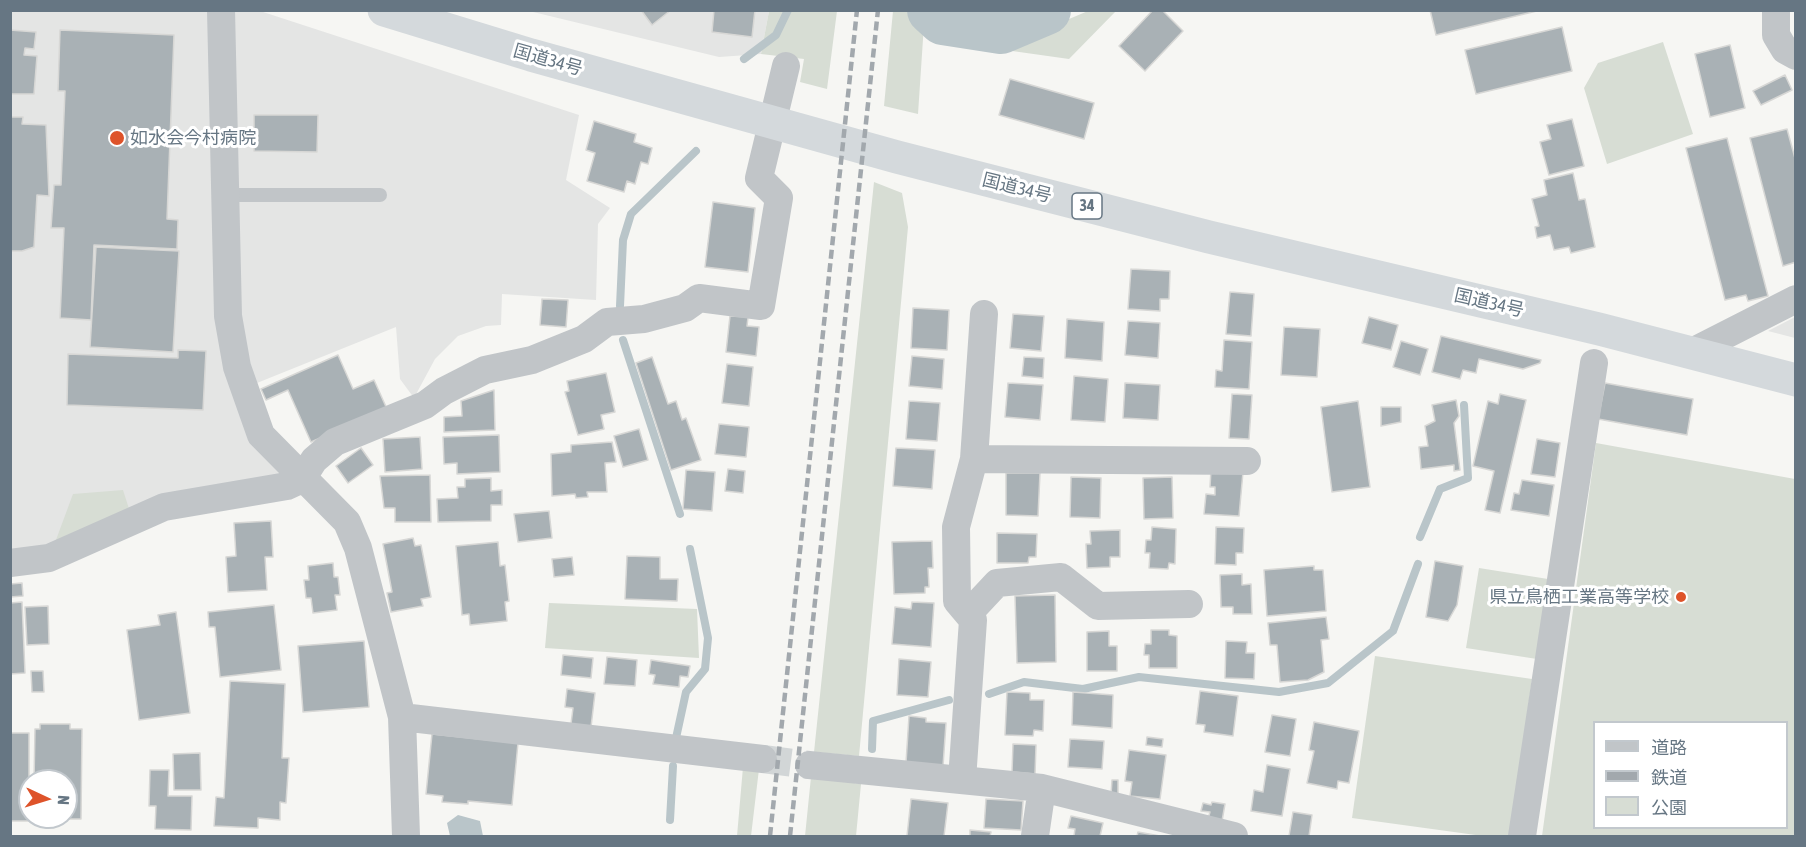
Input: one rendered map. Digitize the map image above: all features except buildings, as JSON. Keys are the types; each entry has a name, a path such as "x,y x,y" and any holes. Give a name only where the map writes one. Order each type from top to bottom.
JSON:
{"highway":[{"name":"国道34号","path":"384,10 531,55 897,158 1209,237 1599,329 1688,354 1796,380"}],"street":[{"path":"221,10 228,316 237,367 261,435 347,522 358,548 402,717 406,837"},
{"path":"1776,10 1776,35 1785,50 1796,56"},
{"path":"10,563 49,558 164,507 287,486 302,479 314,460 335,442 426,405 444,391 485,369 532,360 584,339 607,322 644,319 685,308 699,298 760,306 779,198 759,178 786,66"},
{"path":"1688,354 1796,299"},
{"path":"962,780 973,620 957,601 956,527 974,459 984,314"},
{"path":"1522,837 1594,363"},
{"path":"974,459 1247,461"},
{"path":"968,614 997,583 1061,577 1098,606 1189,604"},
{"path":"402,717 763,759"},
{"path":"809,765 1042,788 1234,837"},
{"path":"1035,837 1042,788"}],"lane":[{"path":"227,195 380,195"}],"shaded area":[{"path":"10,11 260,11 579,115 566,180 610,208 598,224 596,300 502,294 501,325 486,326 458,336 435,359 414,398 400,379 396,327 252,385 287,478 53,548 11,553"},
{"path":"529,11 769,11 761,54 719,57"},
{"path":"1795,317 1795,338 1768,331"},
{"path":"458,815 480,821 483,836 450,836 447,823"}],"green space":[{"path":"769,11 837,11 827,89 800,82 804,59 761,54"},
{"path":"893,11 909,11 924,24 918,114 884,106"},
{"path":"962,11 1015,11 1002,16 967,14"},
{"path":"1088,11 1116,11 1069,59 998,49"},
{"path":"1663,42 1693,134 1607,164 1584,88 1598,63"},
{"path":"874,182 902,193 908,227 859,756 814,752"},
{"name":"県立鳥栖工業高等学校","path":"1596,443 1795,479 1795,836 1542,836"},
{"path":"123,490 130,512 53,548 73,494"},
{"path":"1479,568 1548,579 1537,659 1466,648"},
{"path":"549,603 697,609 699,658 545,648"},
{"path":"1375,656 1532,679 1510,836 1483,836 1352,818"},
{"path":"743,767 759,769 751,836 737,836"},
{"path":"811,777 861,784 856,836 805,836"}],"waterway":[{"path":"744,59 776,35 788,10"},
{"path":"932,10 943,20 1001,29 1046,10"},
{"path":"620,306 623,240 631,214 696,151"},
{"path":"623,340 680,514"},
{"path":"1420,537 1440,489 1468,478 1464,405"},
{"path":"676,738 686,692 705,669 708,638 690,549"},
{"path":"989,694 1024,682 1083,689 1139,677 1279,692 1328,683 1393,631 1418,564"},
{"path":"872,749 873,721 949,700"},
{"path":"670,820 673,766"}],"tunnel":[{"path":"763,759 809,765"}],"railway":[{"path":"770,836 857,10"},
{"path":"790,836 878,10"}],"place":[{"name":"如水会今村病院","path":"117,138"},
{"name":"県立鳥栖工業高等学校","path":"1681,597"}]}
